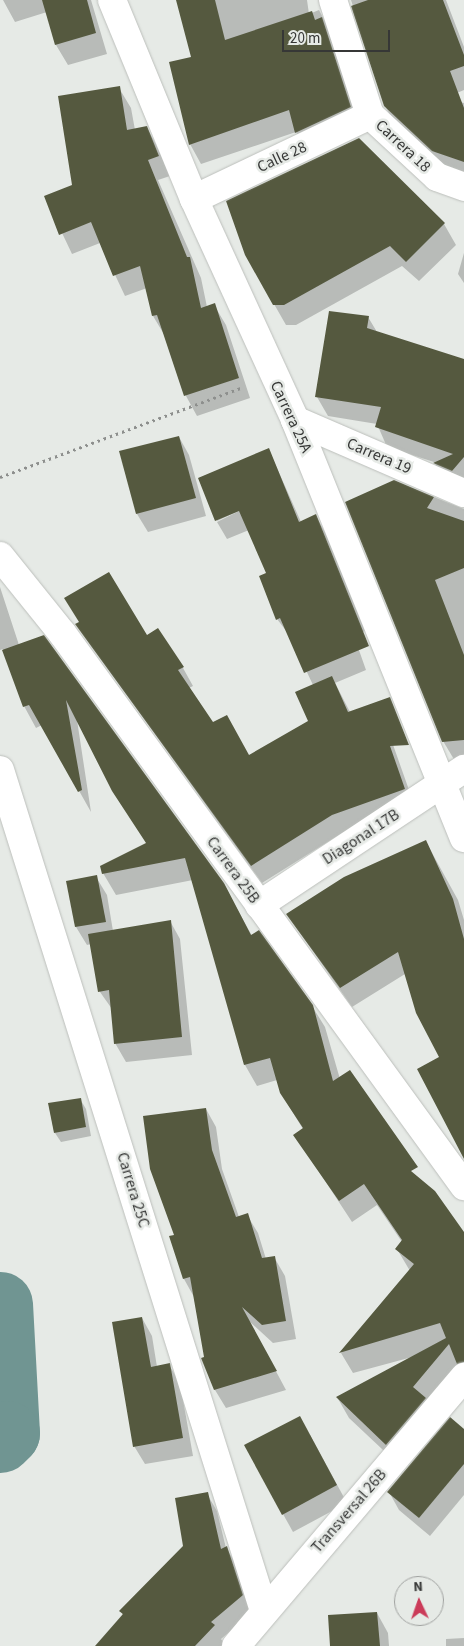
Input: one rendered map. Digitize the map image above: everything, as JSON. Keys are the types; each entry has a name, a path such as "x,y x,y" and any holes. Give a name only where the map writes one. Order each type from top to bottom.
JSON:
{"street":[{"name":"Carrera 25A","path":"112,0 194,199 454,776 464,838"},
{"path":"333,0 370,115"},
{"name":"Calle 28","path":"194,199 370,115"},
{"name":"Carrera 18","path":"370,115 437,178 464,187"},
{"name":"Carrera 19","path":"294,420 464,492"},
{"name":"Carrera 25B","path":"0,556 62,633 464,1186"},
{"name":"Carrera 25C","path":"0,770 264,1611"},
{"name":"Diagonal 17B","path":"259,905 454,776"},
{"name":"Transversal 26B","path":"236,1646 464,1377"}],"path":[{"path":"0,476 273,376"}],"building":[{"path":"42,0 87,0 96,33 55,45"},
{"path":"176,0 215,0 225,40 312,11 315,20 322,17 351,107 295,133 289,110 189,145 169,62 191,57"},
{"path":"368,0 443,0 464,55 464,66 450,71 464,108 464,162 432,151 384,106 351,6"},
{"path":"120,86 127,130 147,126 159,156 148,160 187,257 190,257 201,308 215,303 239,378 184,396 157,315 152,316 140,266 113,276 91,222 59,235 44,196 72,185 58,96"},
{"path":"359,138 445,223 406,262 390,246 284,305 273,305 245,255 226,201"},
{"path":"329,311 369,316 367,328 464,359 464,457 452,471 433,463 453,454 375,427 381,407 315,397"},
{"path":"179,436 196,498 136,514 119,451"},
{"path":"269,448 299,522 316,514 369,646 304,673 280,618 276,620 259,576 266,573 239,511 215,521 198,478"},
{"path":"394,480 434,497 427,508 464,521 464,568 435,580 464,655 464,740 442,742 345,502"},
{"path":"109,572 147,635 158,628 184,667 178,670 213,722 227,715 249,755 308,721 295,692 332,676 348,712 390,697 409,745 390,746 405,789 332,815 251,866 75,624 79,622 64,598"},
{"path":"44,635 224,883 251,935 259,930 313,1005 333,1081 350,1070 418,1167 411,1171 435,1191 464,1232 464,1362 457,1364 449,1344 413,1387 426,1398 386,1445 336,1397 446,1338 440,1323 339,1353 414,1264 395,1249 402,1240 364,1184 339,1201 293,1135 303,1128 280,1093 270,1058 244,1065 185,858 102,874 100,866 146,843 112,791 66,700 82,790 78,792 29,705 23,707 2,650"},
{"path":"426,840 453,899 464,939 464,1159 417,1069 439,1057 416,1013 398,952 340,988 286,914 344,877"},
{"path":"97,875 106,922 75,927 66,881"},
{"path":"171,920 182,1037 114,1044 109,990 98,992 88,934"},
{"path":"81,1098 86,1127 54,1133 48,1103"},
{"path":"206,1108 212,1150 236,1217 248,1213 262,1258 275,1256 286,1321 262,1325 242,1307 277,1371 214,1390 201,1358 204,1357 190,1277 183,1279 169,1236 174,1235 150,1169 143,1116"},
{"path":"142,1317 151,1367 170,1363 183,1438 133,1447 112,1322"},
{"path":"300,1416 337,1485 282,1515 244,1445"},
{"path":"450,1417 464,1429 464,1464 419,1518 387,1492"},
{"path":"208,1492 221,1549 227,1546 243,1595 211,1622 215,1625 195,1646 95,1646 123,1614 119,1611 183,1546 175,1498"},
{"path":"377,1612 380,1646 330,1646 328,1615"}],"waterway":[{"path":"0,1304 7,1433 0,1440"}]}
